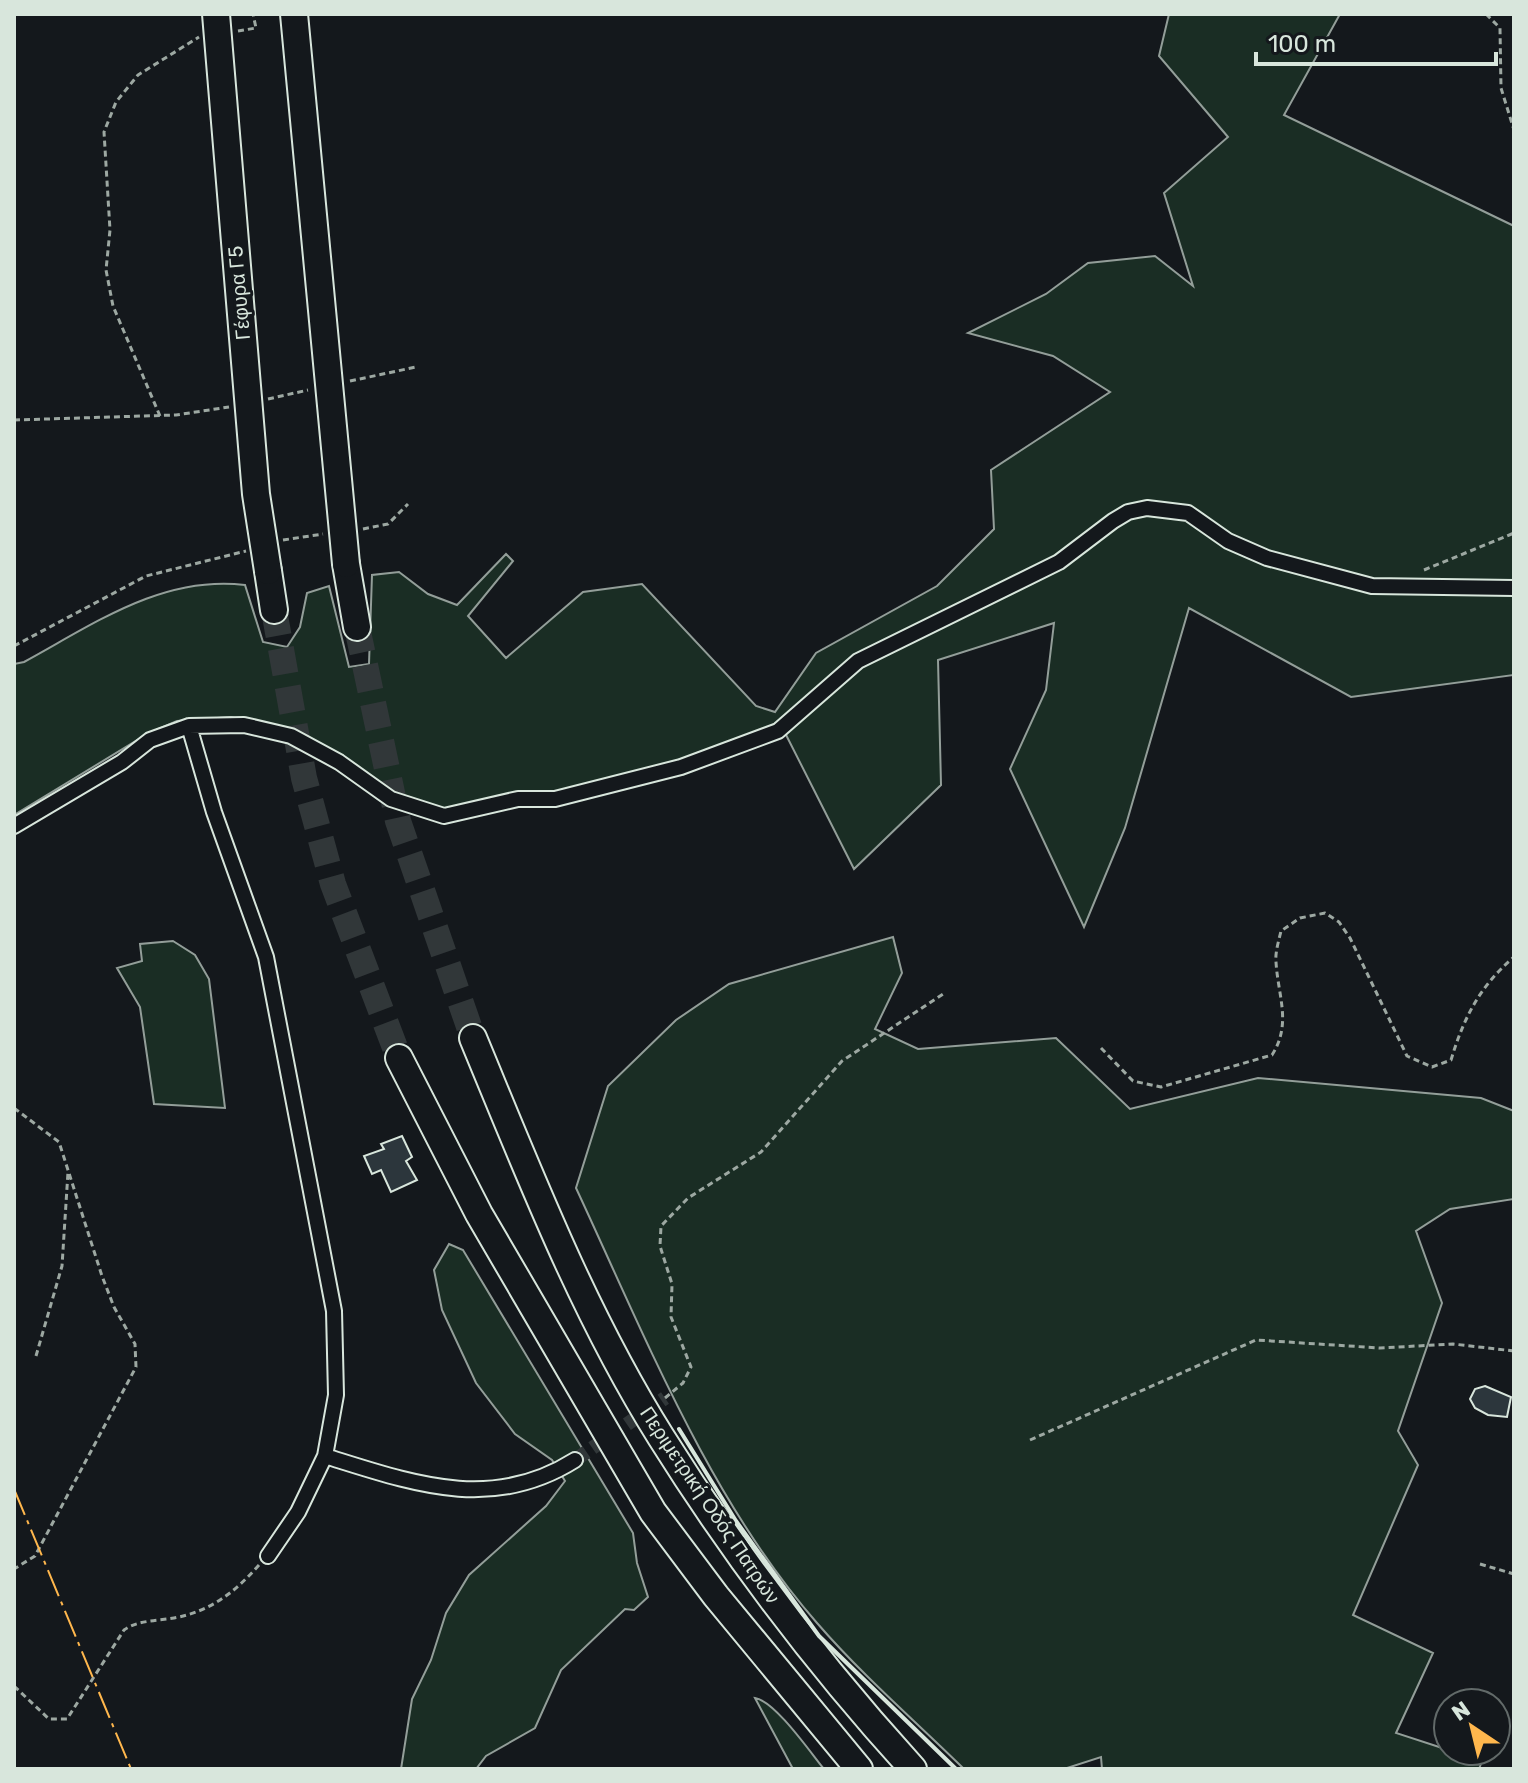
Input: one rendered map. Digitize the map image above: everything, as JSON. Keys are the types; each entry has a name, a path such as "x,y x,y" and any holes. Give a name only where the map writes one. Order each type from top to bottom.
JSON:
{"highway":[{"path":"294,14 346,564 357,627"},
{"name":"Γέφυρα Γ5","path":"222,23 256,494 274,610"},
{"name":"Περιμετρική Οδός Πατρών","path":"473,1038 599,1323 660,1436 796,1633 913,1769"},
{"name":"Περιμετρική Οδός Πατρών","path":"399,1058 472,1200 653,1512 716,1596 859,1769"}],"street":[{"path":"14,826 122,762 150,740 189,726 244,725 284,733 324,752 391,799 436,815 455,815 518,799 555,799 681,767 767,737 790,722 858,661 1048,568 1113,521 1128,512 1147,508 1188,513 1228,541 1267,558 1372,586 1514,588"},
{"path":"189,726 214,812 266,957 320,1225 334,1311 336,1395 325,1456 298,1512 268,1556"},
{"path":"325,1456 417,1482 479,1490 527,1484 575,1460"}],"path":[{"path":"222,23 256,28 253,14"},
{"path":"1486,14 1500,28 1501,88 1514,130"},
{"path":"160,416 129,349 110,294 106,270 110,230 104,132 116,102 138,75 199,37"},
{"path":"337,384 416,367"},
{"path":"259,400 322,387"},
{"path":"14,420 160,416 244,404"},
{"path":"361,530 388,524 408,504"},
{"path":"274,542 333,533"},
{"path":"1413,573 1437,567 1514,533"},
{"path":"14,646 146,576 250,550"},
{"path":"1101,1048 1133,1081 1161,1087 1272,1055 1282,1039 1283,1002 1275,959 1281,931 1300,918 1325,913 1339,922 1350,938 1407,1056 1432,1067 1451,1060 1470,1007 1488,980 1514,957"},
{"path":"665,1398 683,1383 691,1367 671,1317 672,1284 660,1246 661,1226 688,1198 761,1152 842,1061 943,994"},
{"path":"14,1108 59,1142 102,1276 114,1307 135,1344 136,1367 35,1556 14,1569"},
{"path":"36,1356 62,1266 68,1168"},
{"path":"1030,1440 1256,1340 1380,1348 1453,1344 1514,1351"},
{"path":"14,1686 49,1719 67,1719 107,1651 124,1630 136,1624 207,1609 235,1591 268,1556"},
{"path":"1480,1564 1514,1574"}],"green space":[{"path":"1169,14 1340,14 1284,115 1514,226 1514,675 1351,697 1189,608 1125,828 1084,927 1010,769 1046,690 1054,623 938,660 941,785 854,869 779,721 743,739 609,780 447,812 428,808 381,787 340,754 304,736 231,717 177,721 149,733 14,815 14,664 24,662 103,618 157,595 185,587 245,585 263,642 287,647 300,627 307,593 329,586 349,667 369,664 372,575 399,572 428,594 457,605 506,554 513,561 468,616 506,658 583,592 642,584 756,706 775,712 816,653 937,586 994,529 991,470 1110,392 1053,356 968,333 1046,294 1088,263 1155,256 1193,286 1164,193 1228,137 1159,56"},
{"path":"893,937 902,973 875,1029 918,1049 1056,1038 1130,1109 1258,1078 1481,1098 1514,1111 1514,1199 1450,1209 1416,1231 1442,1303 1398,1431 1418,1465 1353,1615 1433,1653 1396,1733 1432,1745 1432,1767 1479,1769 1102,1769 1101,1757 1064,1769 964,1769 852,1661 779,1575 712,1470 654,1358 576,1188 608,1086 676,1020 729,984"},
{"path":"173,941 195,955 209,979 225,1108 154,1104 140,1007 117,968 142,961 140,944"},
{"path":"449,1244 463,1250 633,1533 637,1563 648,1597 634,1610 625,1609 561,1670 535,1728 486,1756 476,1769 401,1769 412,1699 431,1660 446,1613 469,1575 546,1506 565,1481 552,1460 515,1434 476,1383 442,1310 434,1270"},
{"path":"755,1698 782,1717 824,1769 793,1769"}],"building":[{"path":"402,1136 412,1157 406,1161 417,1180 391,1192 381,1170 372,1174 364,1156 384,1149 381,1144"},
{"path":"1485,1386 1511,1397 1507,1417 1488,1415 1475,1408 1470,1399 1475,1389"}],"tunnel":[{"path":"274,610 304,778 333,884 399,1058"},
{"path":"357,627 398,821 473,1038"},
{"path":"575,1460 665,1398"}],"wall":[{"path":"679,1429 736,1521 819,1636 956,1769"}],"power":[{"path":"14,1489 131,1769"}]}
